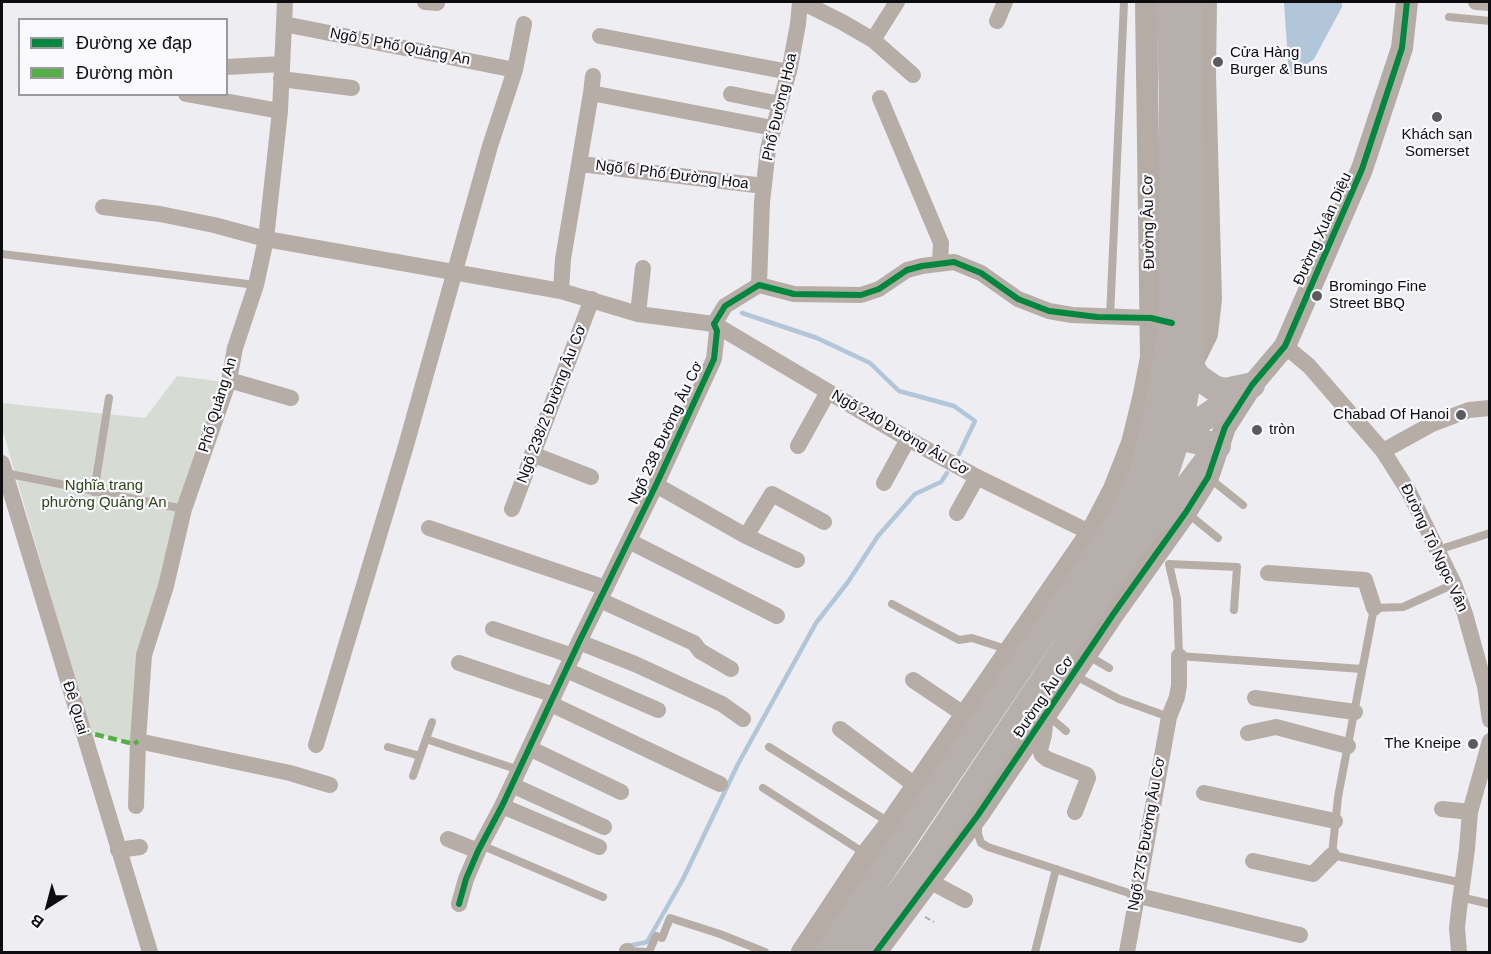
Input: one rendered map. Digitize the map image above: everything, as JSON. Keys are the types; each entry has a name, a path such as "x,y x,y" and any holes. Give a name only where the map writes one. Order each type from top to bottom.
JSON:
{"main road":[{"name":"Đường Âu Cơ","path":"858,952 929,850 1157,547 1161,488 1178,436 1191,366 1192,233 1180,42 1169,2"},
{"name":"Đường Âu Cơ","path":"828,952 899,829 1121,518 1141,476 1152,431 1162,320 1180,42 1188,2"},
{"path":"1191,366 1198,377 1214,388 1226,391 1252,385"},
{"path":"1178,436 1252,385"},
{"path":"1152,431 1218,446 1167,514 1157,547"},
{"path":"899,829 929,850"}],"street":[{"name":"Phố Quảng An","path":"136,806 144,655 166,586 184,509 229,380 235,348 256,285 266,239 279,111 285,2"},
{"path":"801,2 873,40 913,75"},
{"name":"Phố Đường Hoa","path":"759,285 768,149 789,72 801,2"},
{"path":"873,40 897,2"},
{"path":"997,21 1005,2"},
{"name":"Đường Âu Cơ","path":"802,952 867,854 899,829 916,786 1091,533 1114,489 1132,443 1148,376 1150,357 1162,320 1146,2"},
{"name":"Đường Âu Cơ","path":"1191,366 1207,334 1211,299 1205,75 1206,2"},
{"name":"Đường Xuân Diệu","path":"1218,446 1225,427 1252,385 1285,346 1362,169 1402,48 1407,2"},
{"path":"1476,2 1490,3"},
{"name":"Ngõ 5 Phố Quảng An","path":"284,24 516,70"},
{"path":"316,745 456,272 490,146 516,70 524,24"},
{"path":"600,36 789,72"},
{"path":"228,67 281,71 352,88"},
{"path":"561,291 563,259 592,85 773,128"},
{"path":"731,94 780,104"},
{"path":"197,96 279,111"},
{"path":"880,98 941,243 940,263"},
{"name":"Ngõ 6 Phố Đường Hoa","path":"580,164 764,186"},
{"path":"103,207 160,214 266,239 561,291 638,314 714,324 724,306 759,285 794,294 861,295 879,289 907,270 954,262 981,273 1018,299 1049,311 1162,320"},
{"path":"638,314 643,268"},
{"name":"Ngõ 238/2 Đường Âu Cơ","path":"512,509 592,299"},
{"name":"Ngõ 240 Đường Âu Cơ","path":"714,324 908,439 977,477 1091,533"},
{"name":"Ngõ 238 Đường Âu Cơ","path":"459,904 466,879 480,848 656,485 714,359 717,331 714,324"},
{"name":"Đường Tô Ngọc Vân","path":"1285,346 1309,366 1383,451 1409,492 1454,584 1466,614 1485,686 1490,720"},
{"path":"229,380 291,398"},
{"path":"798,446 828,392"},
{"path":"1383,451 1432,424 1469,410 1490,408"},
{"path":"884,483 908,439"},
{"name":"Đường Âu Cơ","path":"876,952 978,815 1157,547 1186,512 1208,477 1218,446"},
{"path":"532,454 591,477"},
{"name":"Đê Quai","path":"3,468 150,952"},
{"path":"957,513 977,477"},
{"path":"656,485 746,536 797,560"},
{"path":"746,536 772,494 824,522"},
{"path":"429,528 603,594 694,643 700,651 731,669"},
{"path":"629,541 777,616"},
{"path":"1268,573 1365,580 1374,608"},
{"path":"493,629 573,656 635,664 722,704 743,719"},
{"path":"573,656 658,711"},
{"name":"Ngõ 275 Đường Âu Cơ","path":"1127,952 1169,717 1179,686 1179,656"},
{"path":"459,663 553,700 720,784"},
{"path":"913,680 965,715"},
{"path":"1255,698 1355,712"},
{"path":"1046,714 1040,750 1042,755 1087,775 1088,778 1076,812"},
{"path":"1248,734 1276,727 1348,746"},
{"path":"840,729 916,786"},
{"path":"138,741 290,773 330,785"},
{"path":"1459,952 1457,928 1470,812 1490,741"},
{"path":"529,748 621,792"},
{"path":"515,777 604,827"},
{"path":"1204,793 1335,821"},
{"path":"502,806 599,847"},
{"path":"1442,808 1470,812"},
{"path":"448,839 480,848"},
{"path":"118,850 140,847"},
{"path":"1253,861 1313,874 1332,855"},
{"path":"929,881 965,900"},
{"path":"1136,895 1300,935"}],"lane":[{"path":"1110,317 1124,2"},
{"path":"1449,17 1490,21"},
{"path":"2,254 256,285"},
{"path":"94,492 109,398"},
{"path":"3,468 94,492 184,509"},
{"path":"1208,477 1243,505"},
{"path":"1186,512 1218,538"},
{"path":"1438,550 1490,533"},
{"path":"1157,547 1237,567 1234,610"},
{"path":"1157,547 1176,599 1179,656 1362,669"},
{"path":"1454,584 1403,607 1374,608 1335,821 1332,855 1461,890 1490,904"},
{"path":"892,604 958,640 972,638 1009,650"},
{"path":"1087,655 1109,668"},
{"path":"1073,675 1119,699 1169,717"},
{"path":"1046,714 1066,731"},
{"path":"413,776 432,722"},
{"path":"426,739 515,777"},
{"path":"388,747 420,756"},
{"path":"769,747 899,829"},
{"path":"763,788 867,854"},
{"path":"978,815 978,834 981,843 988,847 1136,895"},
{"path":"480,848 603,897"},
{"path":"1035,952 1056,869"},
{"path":"627,952 649,952 656,936 662,938 670,918 765,952"}],"green space":[{"name":"Nghĩa trang phường Quảng An","path":"177,376 225,382 175,536 135,744 90,732 2,428 2,403 145,418"}],"water":[{"path":"1284,2 1342,2 1342,7 1314,59 1289,77"}],"waterway":[{"path":"742,313 817,338 870,363 899,391 954,406 975,421 959,454"},
{"path":"628,946 647,942 683,879 738,764 816,623 848,582 878,536 915,494 941,482 947,473"}],"marked path":[{"path":"82,731 134,744 138,741"}],"cycle path":[{"path":"876,952 978,815 1114,613 1186,512 1208,477 1225,427 1252,385 1285,346 1362,169 1402,48 1407,2"},
{"path":"459,904 466,879 478,851 502,806 656,485 714,359 717,331 714,324 725,306 759,285 794,294 861,295 879,289 907,270 954,262 981,273 1018,299 1049,311 1097,317 1151,318 1172,323"}],"place":[{"name":"Cửa Hàng Burger & Buns","path":"1218,62"},
{"name":"Khách sạn Somerset","path":"1437,117"},
{"name":"Bromingo Fine Street BBQ","path":"1317,296"},
{"name":"Chabad Of Hanoi","path":"1461,415"},
{"name":"tròn","path":"1257,430"},
{"name":"The Kneipe","path":"1473,744"}]}
